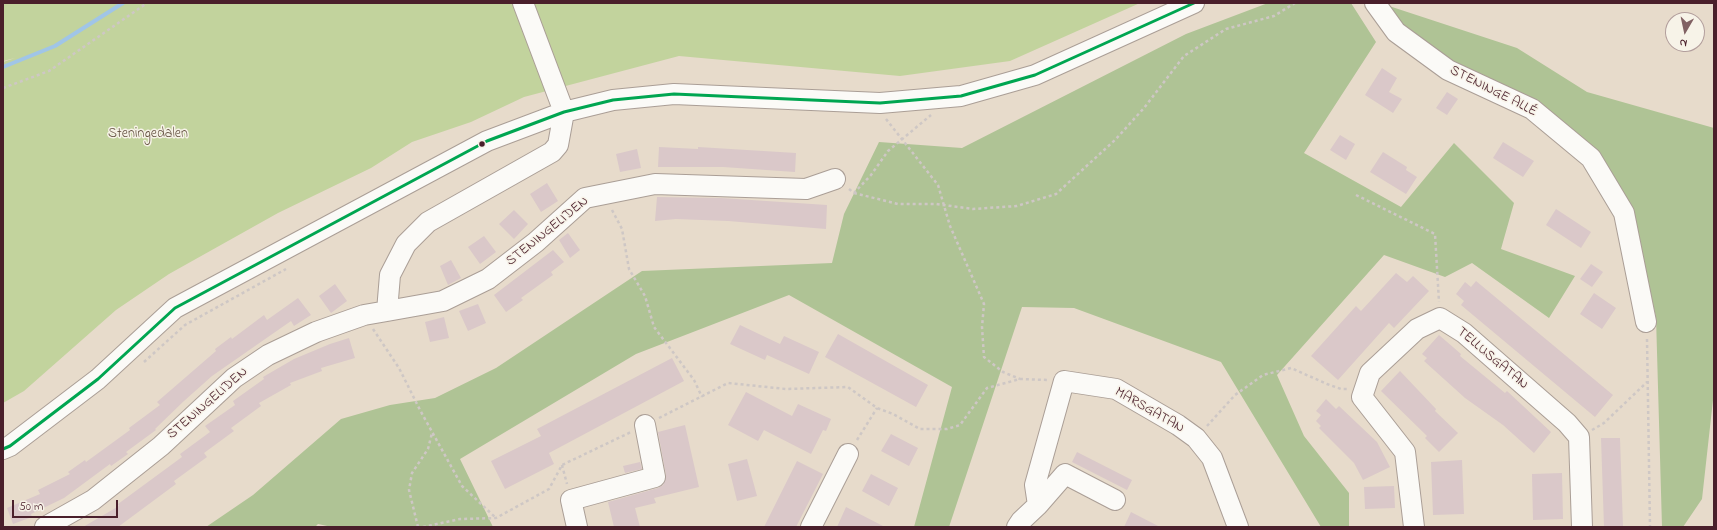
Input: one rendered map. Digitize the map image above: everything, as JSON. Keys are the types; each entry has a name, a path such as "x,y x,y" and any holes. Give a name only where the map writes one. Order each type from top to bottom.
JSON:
{"street":[{"path":"387,311 390,275 406,244 428,222 552,152 558,145 564,112 523,3"},
{"path":"3,450 98,379 175,308 487,141 564,112 613,100 674,94 880,103 961,96 1035,76 1194,3"},
{"name":"STENINGE ALLÉ","path":"1375,3 1396,32 1448,70 1532,109 1591,158 1624,213 1646,322"},
{"name":"STENINGELIDEN","path":"45,527 93,500 161,446 234,378 268,355 316,332 364,315 443,301 488,280 536,242 585,198 655,184 806,188 835,179"},
{"path":"1414,527 1405,452 1362,397 1370,373 1417,329 1440,318"},
{"name":"TELLUSGATAN","path":"1440,318 1464,333 1567,423 1579,437"},
{"path":"1038,505 1035,485 1064,381"},
{"name":"MARSGATAN","path":"1064,381 1116,389 1178,425 1196,438 1212,458 1238,527"},
{"path":"576,527 571,500 655,477 645,425"},
{"path":"1579,437 1582,527"},
{"path":"811,527 848,454"},
{"path":"1017,527 1021,520 1038,505 1065,474 1115,500"}],"path":[{"path":"3,88 48,71 147,3"},
{"path":"835,179 854,193 898,204 943,205 973,209 1017,206 1056,194 1114,140 1144,108 1184,56 1226,29 1274,16 1295,3"},
{"path":"854,193 871,175 888,151 926,121 934,111"},
{"path":"884,116 938,185 950,226 984,304 982,327 984,357 1003,372 1020,379"},
{"path":"604,193 622,229 629,269 645,296 654,327 694,380 702,398"},
{"path":"1356,195 1435,234 1440,318"},
{"path":"364,315 399,368 462,486 496,518"},
{"path":"1646,322 1650,527"},
{"path":"1196,438 1235,395 1263,375 1291,368 1341,389 1364,390"},
{"path":"423,527 460,519 496,518 549,488 562,465 702,398 728,383 786,389 848,387 877,408 893,414 920,429 947,429 960,425 987,388 1020,379 1064,381"},
{"path":"1579,437 1604,423 1647,382"},
{"path":"848,454 877,408"},
{"path":"418,527 409,490 412,473 428,449 432,432"}],"green space":[{"name":"Steningedalen","path":"3,3 1140,3 1010,61 900,76 679,56 524,97 471,122 412,142 371,168 278,213 169,274 116,310 24,391 3,403 3,62 15,58 3,61"},
{"path":"1268,3 1351,3 1376,42 1304,153 1401,207 1454,143 1514,203 1501,249 1575,276 1549,318 1472,263 1445,277 1384,255 1277,375 1304,436 1349,493 1349,527 1321,527 1221,362 1074,308 1022,307 949,527 914,527 952,387 789,295 636,354 460,459 493,527 332,527 318,524 315,527 206,527 253,495 341,419 390,405 435,398 496,368 642,271 832,263 844,214 879,142 962,148 1186,34"},
{"path":"1389,6 1517,48 1587,92 1714,128 1714,391 1702,499 1683,527 1662,527 1656,317 1631,208 1598,151 1453,63 1400,26"}],"building":[{"path":"1382,68 1397,78 1389,92 1402,99 1393,113 1365,95"},
{"path":"1447,92 1458,99 1447,115 1436,108"},
{"path":"1340,135 1355,144 1346,160 1330,150"},
{"path":"1503,142 1534,161 1523,177 1493,158"},
{"path":"659,147 698,149 698,147 796,153 795,172 723,167 658,167"},
{"path":"637,149 641,168 620,172 616,154"},
{"path":"1383,152 1407,167 1406,170 1417,177 1406,194 1370,172"},
{"path":"547,183 558,201 541,212 530,194"},
{"path":"657,197 721,198 827,205 826,229 728,221 676,219 655,221"},
{"path":"1556,209 1591,232 1581,248 1546,225"},
{"path":"514,210 528,224 514,239 499,224"},
{"path":"568,233 580,250 570,258 559,240"},
{"path":"484,236 496,252 480,264 468,247"},
{"path":"553,250 564,262 551,272 553,275 521,298 523,300 506,312 494,295"},
{"path":"451,260 461,278 448,285 440,266"},
{"path":"1591,264 1603,272 1592,287 1580,279"},
{"path":"1396,273 1407,282 1413,276 1429,291 1394,328 1389,323 1338,380 1311,356 1356,306 1361,311"},
{"path":"1476,281 1613,395 1595,417 1461,305 1464,301 1456,294 1465,282 1471,287"},
{"path":"335,284 347,301 331,313 319,296"},
{"path":"1594,293 1616,308 1602,329 1580,314"},
{"path":"298,298 311,315 294,326 291,321 212,376 184,401 155,429 156,430 126,452 128,454 111,466 110,464 64,498 31,514 32,517 13,524 7,508 40,494 38,490 70,474 68,472 85,460 86,462 130,430 129,428 160,405 157,402 216,351 215,349 231,337 232,339 264,315 267,320"},
{"path":"478,304 486,323 468,331 459,311"},
{"path":"444,317 449,338 430,342 425,322"},
{"path":"740,325 780,344 784,336 819,352 809,374 767,355 765,360 730,344"},
{"path":"838,334 928,385 916,407 825,357"},
{"path":"1439,335 1461,354 1460,356 1505,393 1507,391 1551,432 1534,453 1503,425 1465,398 1424,361 1427,358 1422,354"},
{"path":"349,338 355,358 321,368 322,371 290,383 291,385 259,403 261,406 231,428 234,431 204,453 207,457 174,481 176,484 118,527 83,527 119,506 118,504 182,457 180,454 210,432 205,426 235,405 233,401 264,379 263,377 294,359"},
{"path":"672,358 684,381 549,453 554,464 505,489 491,461 541,436 537,429"},
{"path":"1400,371 1436,409 1435,411 1458,433 1439,452 1425,438 1427,436 1381,391"},
{"path":"746,392 792,416 798,404 831,419 826,431 823,430 811,454 764,430 758,441 728,425"},
{"path":"1326,399 1336,409 1339,406 1377,442 1390,467 1363,480 1354,463 1319,428 1321,426 1316,421 1321,415 1316,411"},
{"path":"685,425 699,487 654,498 656,503 635,508 640,527 614,527 608,502 658,488 663,485 666,475 658,432"},
{"path":"891,434 918,448 909,466 881,451"},
{"path":"1601,438 1620,438 1623,527 1604,527"},
{"path":"1077,452 1132,480 1127,490 1072,462"},
{"path":"747,459 757,496 737,501 728,464"},
{"path":"1462,460 1464,514 1433,515 1431,462"},
{"path":"797,461 823,474 796,527 764,527"},
{"path":"640,462 642,469 625,473 623,466"},
{"path":"1562,473 1563,519 1533,520 1532,474"},
{"path":"871,474 898,488 889,506 862,491"},
{"path":"1394,486 1395,508 1365,509 1364,487"},
{"path":"846,507 885,527 837,527"},
{"path":"1131,512 1160,527 1124,527"}],"waterway":[{"path":"3,67 55,46 123,3"}],"transit line":[{"path":"3,449 10,446 98,379 175,308 487,141 564,112 613,100 674,94 880,103 961,96 1035,75 1194,3"}]}
